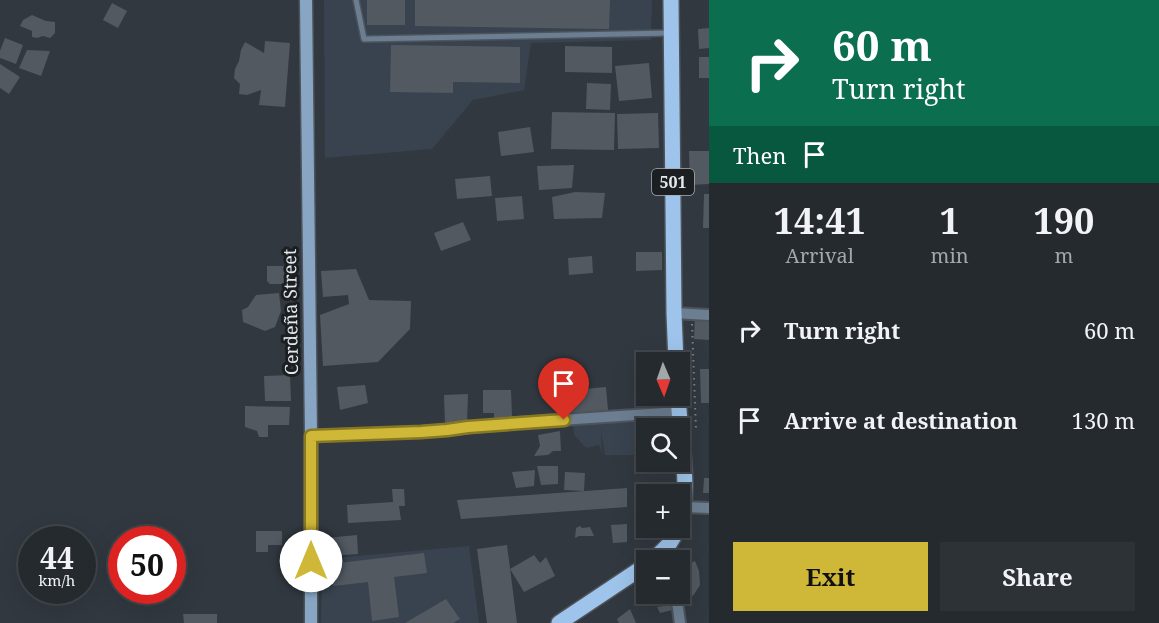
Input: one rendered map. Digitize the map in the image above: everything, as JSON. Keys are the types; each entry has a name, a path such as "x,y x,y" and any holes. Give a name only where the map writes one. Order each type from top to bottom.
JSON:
{"main road":[{"name":"Cerdeña Street","path":"306,0 311,623"},
{"name":"501","path":"671,0 676,352"},
{"path":"679,406 684,484"},
{"path":"663,550 673,538"},
{"path":"559,623 636,572"}],"street":[{"path":"674,313 709,315"},
{"path":"311,436 421,432 679,412"},
{"path":"690,507 709,508"},
{"path":"670,543 671,550"},
{"path":"677,604 680,623"}],"lane":[{"path":"356,0 364,39 672,33"}],"path":[{"path":"692,314 697,439"}],"shaded area":[{"path":"324,0 652,0 651,40 531,43 524,90 473,100 432,149 325,158"},
{"path":"636,418 636,455 605,455 601,432 602,454 599,445 586,448 574,435 573,423"},
{"path":"469,546 479,623 321,623 322,559"}],"building":[{"path":"367,0 405,0 405,25 367,25"},
{"path":"415,0 610,0 609,29 415,26"},
{"path":"112,3 127,11 118,28 103,20"},
{"path":"32,15 55,22 55,33 50,38 32,37 32,31 20,26 23,20"},
{"path":"709,28 709,48 699,49 698,29"},
{"path":"5,38 23,45 16,64 0,58"},
{"path":"265,41 290,43 285,107 259,105 261,90 247,95 239,94 240,84 234,78 245,42 264,53"},
{"path":"391,45 520,47 520,83 453,82 453,93 390,92"},
{"path":"565,46 612,47 612,73 565,72"},
{"path":"27,50 50,51 41,76 19,68"},
{"path":"699,57 709,57 709,78 699,78"},
{"path":"649,63 652,98 619,101 615,66"},
{"path":"0,64 20,77 9,94 0,88"},
{"path":"587,83 611,84 610,110 586,109"},
{"path":"552,112 615,113 614,150 551,149"},
{"path":"658,113 659,148 618,149 617,114"},
{"path":"530,127 534,152 501,156 498,132"},
{"path":"689,151 709,151 709,184 690,185"},
{"path":"574,165 572,188 539,190 537,166"},
{"path":"490,176 492,196 457,199 455,179"},
{"path":"575,192 605,193 602,218 554,219 552,197"},
{"path":"704,194 709,194 709,228 703,228"},
{"path":"522,196 524,219 497,221 495,198"},
{"path":"463,222 471,240 441,251 434,233"},
{"path":"636,252 662,252 662,270 636,271"},
{"path":"592,256 593,273 569,275 568,258"},
{"path":"267,266 285,266 285,284 270,284 267,281"},
{"path":"356,269 369,300 411,301 410,329 378,362 323,366 320,315 349,304 348,295 323,297 321,271"},
{"path":"279,293 281,311 275,327 265,331 243,322 242,310 248,307 256,295"},
{"path":"695,315 709,316 709,340 694,339"},
{"path":"700,369 709,369 709,403 701,403"},
{"path":"290,375 291,401 265,401 264,376"},
{"path":"365,385 368,403 340,410 337,387"},
{"path":"606,387 608,410 564,414 562,391"},
{"path":"483,390 511,390 512,417 494,419 494,413 483,413"},
{"path":"468,394 467,424 445,425 444,395"},
{"path":"245,406 290,407 289,425 268,425 268,437 259,437 257,431 245,427"},
{"path":"560,431 561,451 534,456 540,446 538,435"},
{"path":"537,466 558,466 558,484 541,485"},
{"path":"535,470 534,486 516,488 512,472"},
{"path":"565,472 585,473 584,491 564,490"},
{"path":"704,478 709,478 709,493 703,493"},
{"path":"627,488 627,507 461,519 457,500"},
{"path":"392,489 404,489 405,506 399,506 401,520 348,523 347,505 393,502"},
{"path":"627,524 627,542 613,543 611,525"},
{"path":"590,527 594,536 575,538 576,528"},
{"path":"256,531 282,531 282,545 268,545 268,552 256,552"},
{"path":"357,535 358,554 329,556 326,538"},
{"path":"507,545 517,623 487,623 477,549"},
{"path":"424,553 427,573 394,577 399,617 372,621 368,582 333,586 330,564"},
{"path":"534,555 540,563 546,557 555,576 524,592 510,569"},
{"path":"695,561 699,571 700,585 693,596 690,595 690,563"},
{"path":"446,599 460,619 453,623 405,623"},
{"path":"672,605 673,610 660,613 657,607"},
{"path":"630,609 636,623 619,623 617,619"},
{"path":"183,614 217,614 217,623 184,623"}],"route":[{"path":"311,561 311,436 421,432 564,420"}]}
